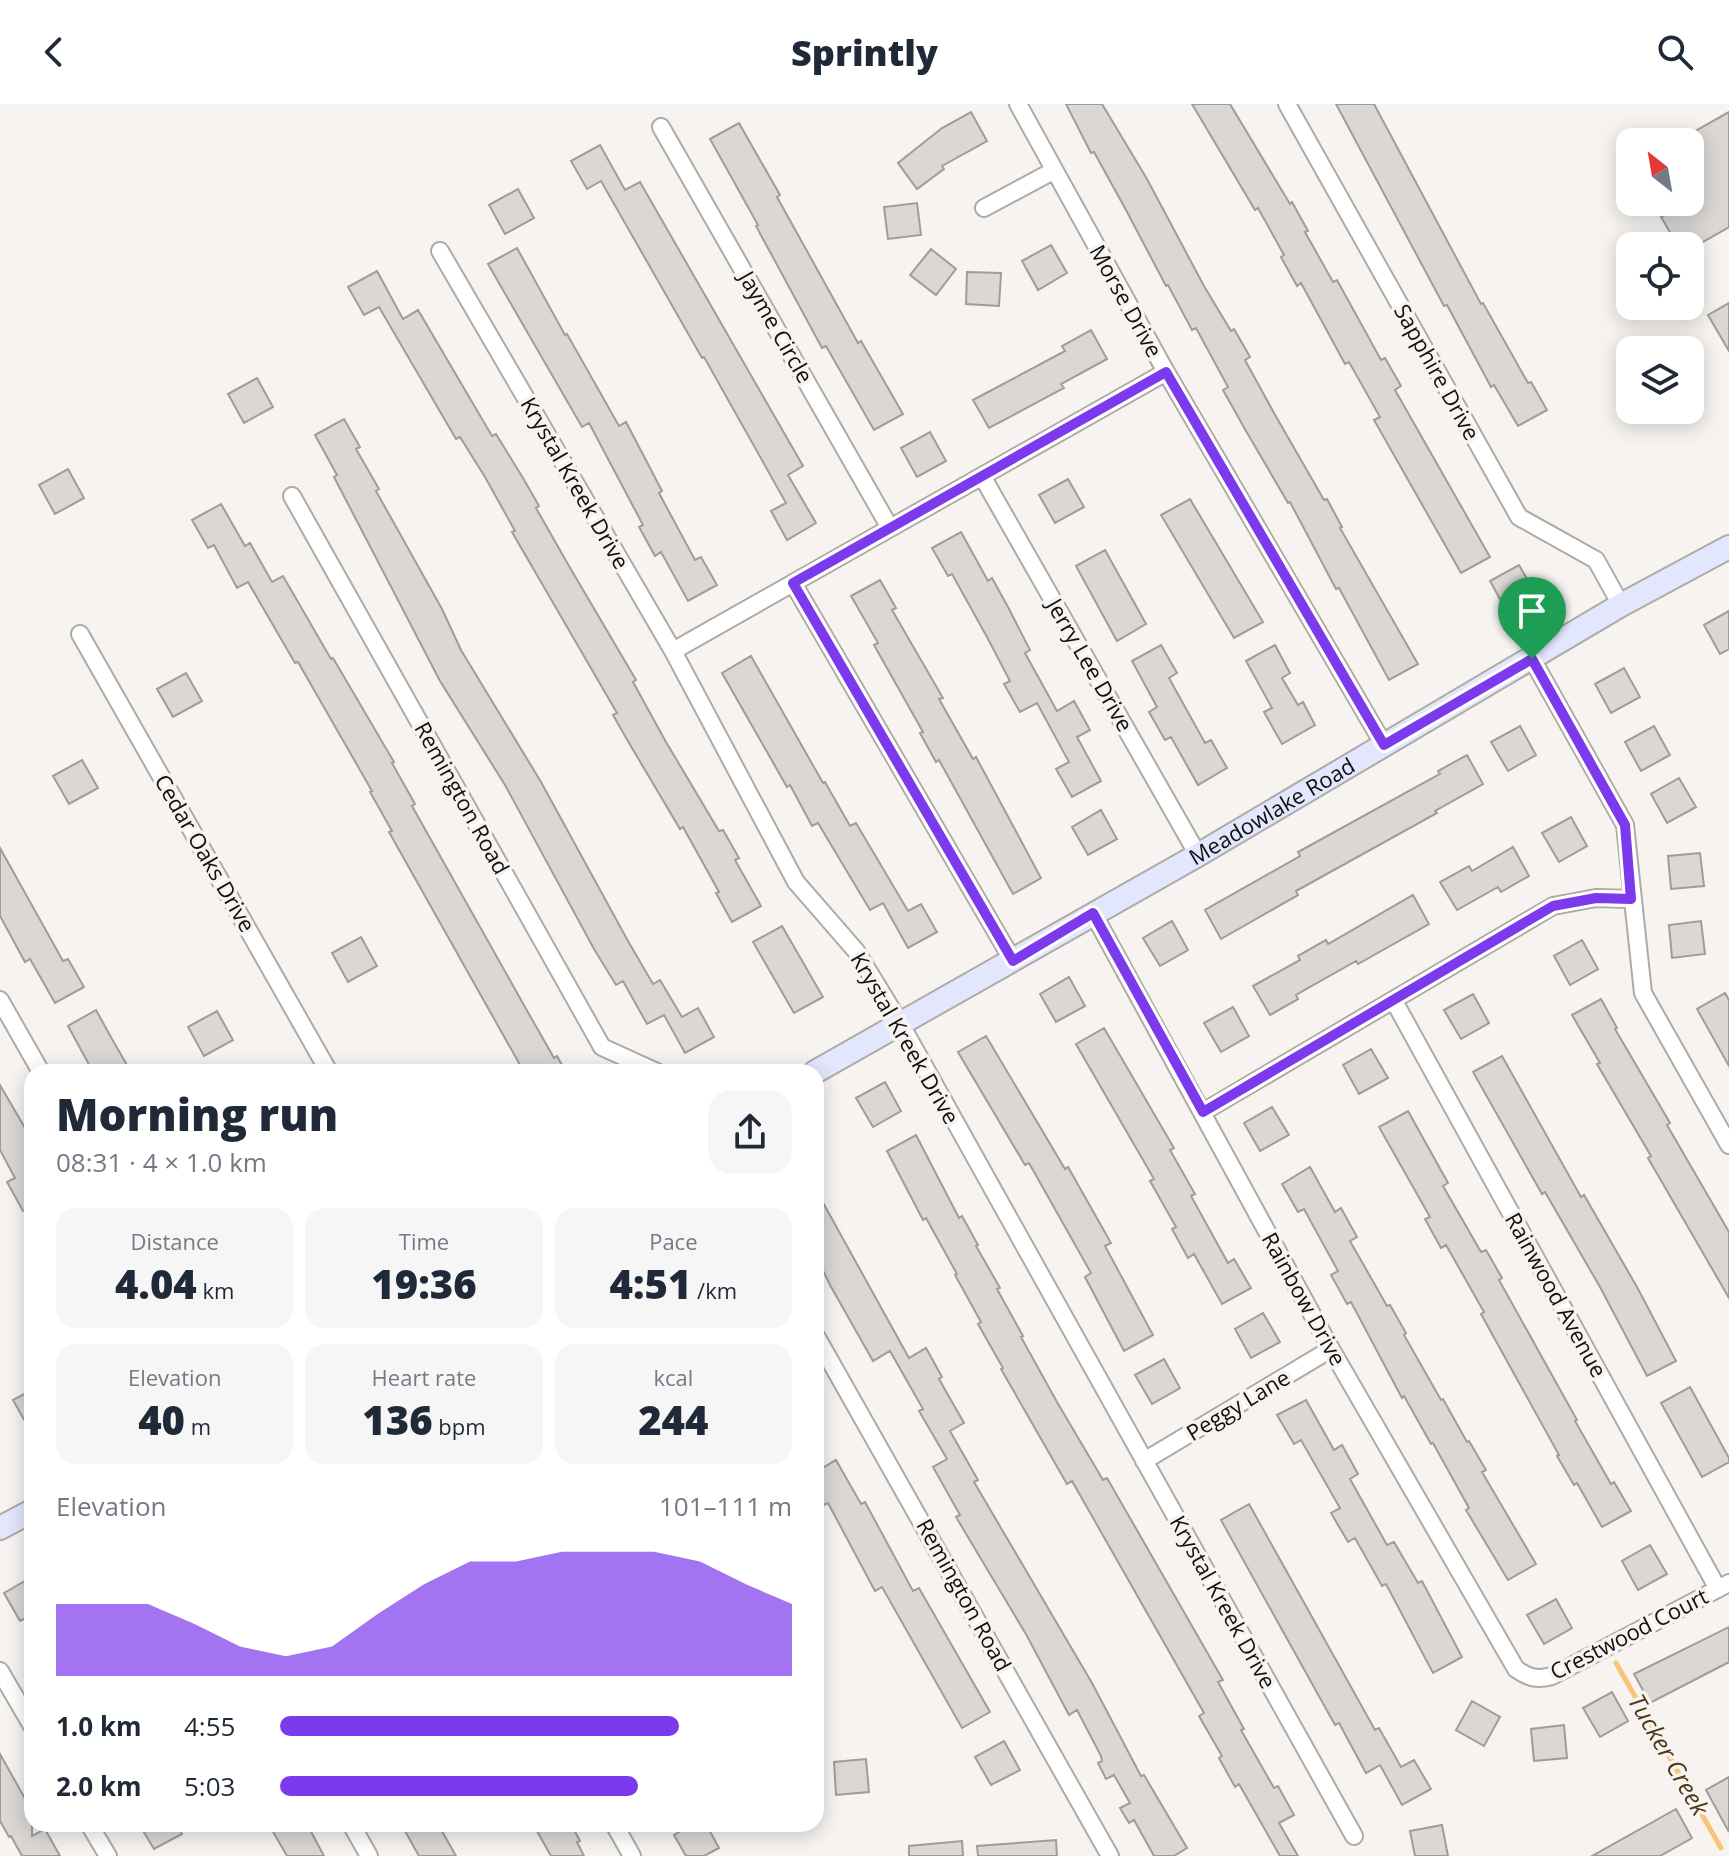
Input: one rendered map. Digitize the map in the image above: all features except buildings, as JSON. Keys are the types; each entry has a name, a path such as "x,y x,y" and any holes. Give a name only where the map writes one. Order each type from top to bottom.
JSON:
{"street":[{"name":"Morse Drive","path":"1018,104 1166,372 1384,745"},
{"name":"Sapphire Drive","path":"1287,104 1519,517 1596,560 1621,605"},
{"name":"Jayme Circle","path":"661,127 890,528"},
{"path":"984,208 1053,171"},
{"name":"Krystal Kreek Drive","path":"440,251 673,651 796,882 856,951 900,1023 1354,1836"},
{"path":"673,651 1166,372"},
{"name":"Jerry Lee Drive","path":"982,476 1198,855"},
{"name":"Remington Road","path":"292,496 602,1047 639,1064"},
{"name":"Meadowlake Road","path":"824,1067 1198,855 1621,605 1729,547"},
{"path":"793,583 1013,961"},
{"name":"Cedar Oaks Drive","path":"80,634 324,1064"},
{"path":"1532,659 1625,825 1643,993 1729,1145"},
{"path":"1203,1112 1553,906 1596,898 1631,899"},
{"name":"Rainbow Drive","path":"1093,913 1331,1349 1506,1655 1516,1669 1528,1677"},
{"path":"0,1000 36,1064"},
{"name":"Rainwood Avenue","path":"1394,1001 1723,1586"},
{"name":"Peggy Lane","path":"1144,1461 1331,1349"},
{"name":"Remington Road","path":"824,1350 1110,1856"},
{"path":"0,1528 24,1515"},
{"name":"Crestwood Court","path":"1528,1677 1540,1679 1564,1672 1723,1586"},
{"path":"0,1671 5,1692 24,1716"},
{"path":"94,1832 108,1856"},
{"path":"356,1832 369,1856"},
{"path":"618,1832 632,1856"}],"waterway":[{"name":"Tucker Creek","path":"1616,1663 1721,1848"}],"route":[{"path":"1166,372 1384,745 1532,659 1625,825 1631,899 1596,898 1553,906 1203,1112 1093,913 1013,961 793,583 1166,372"}]}
